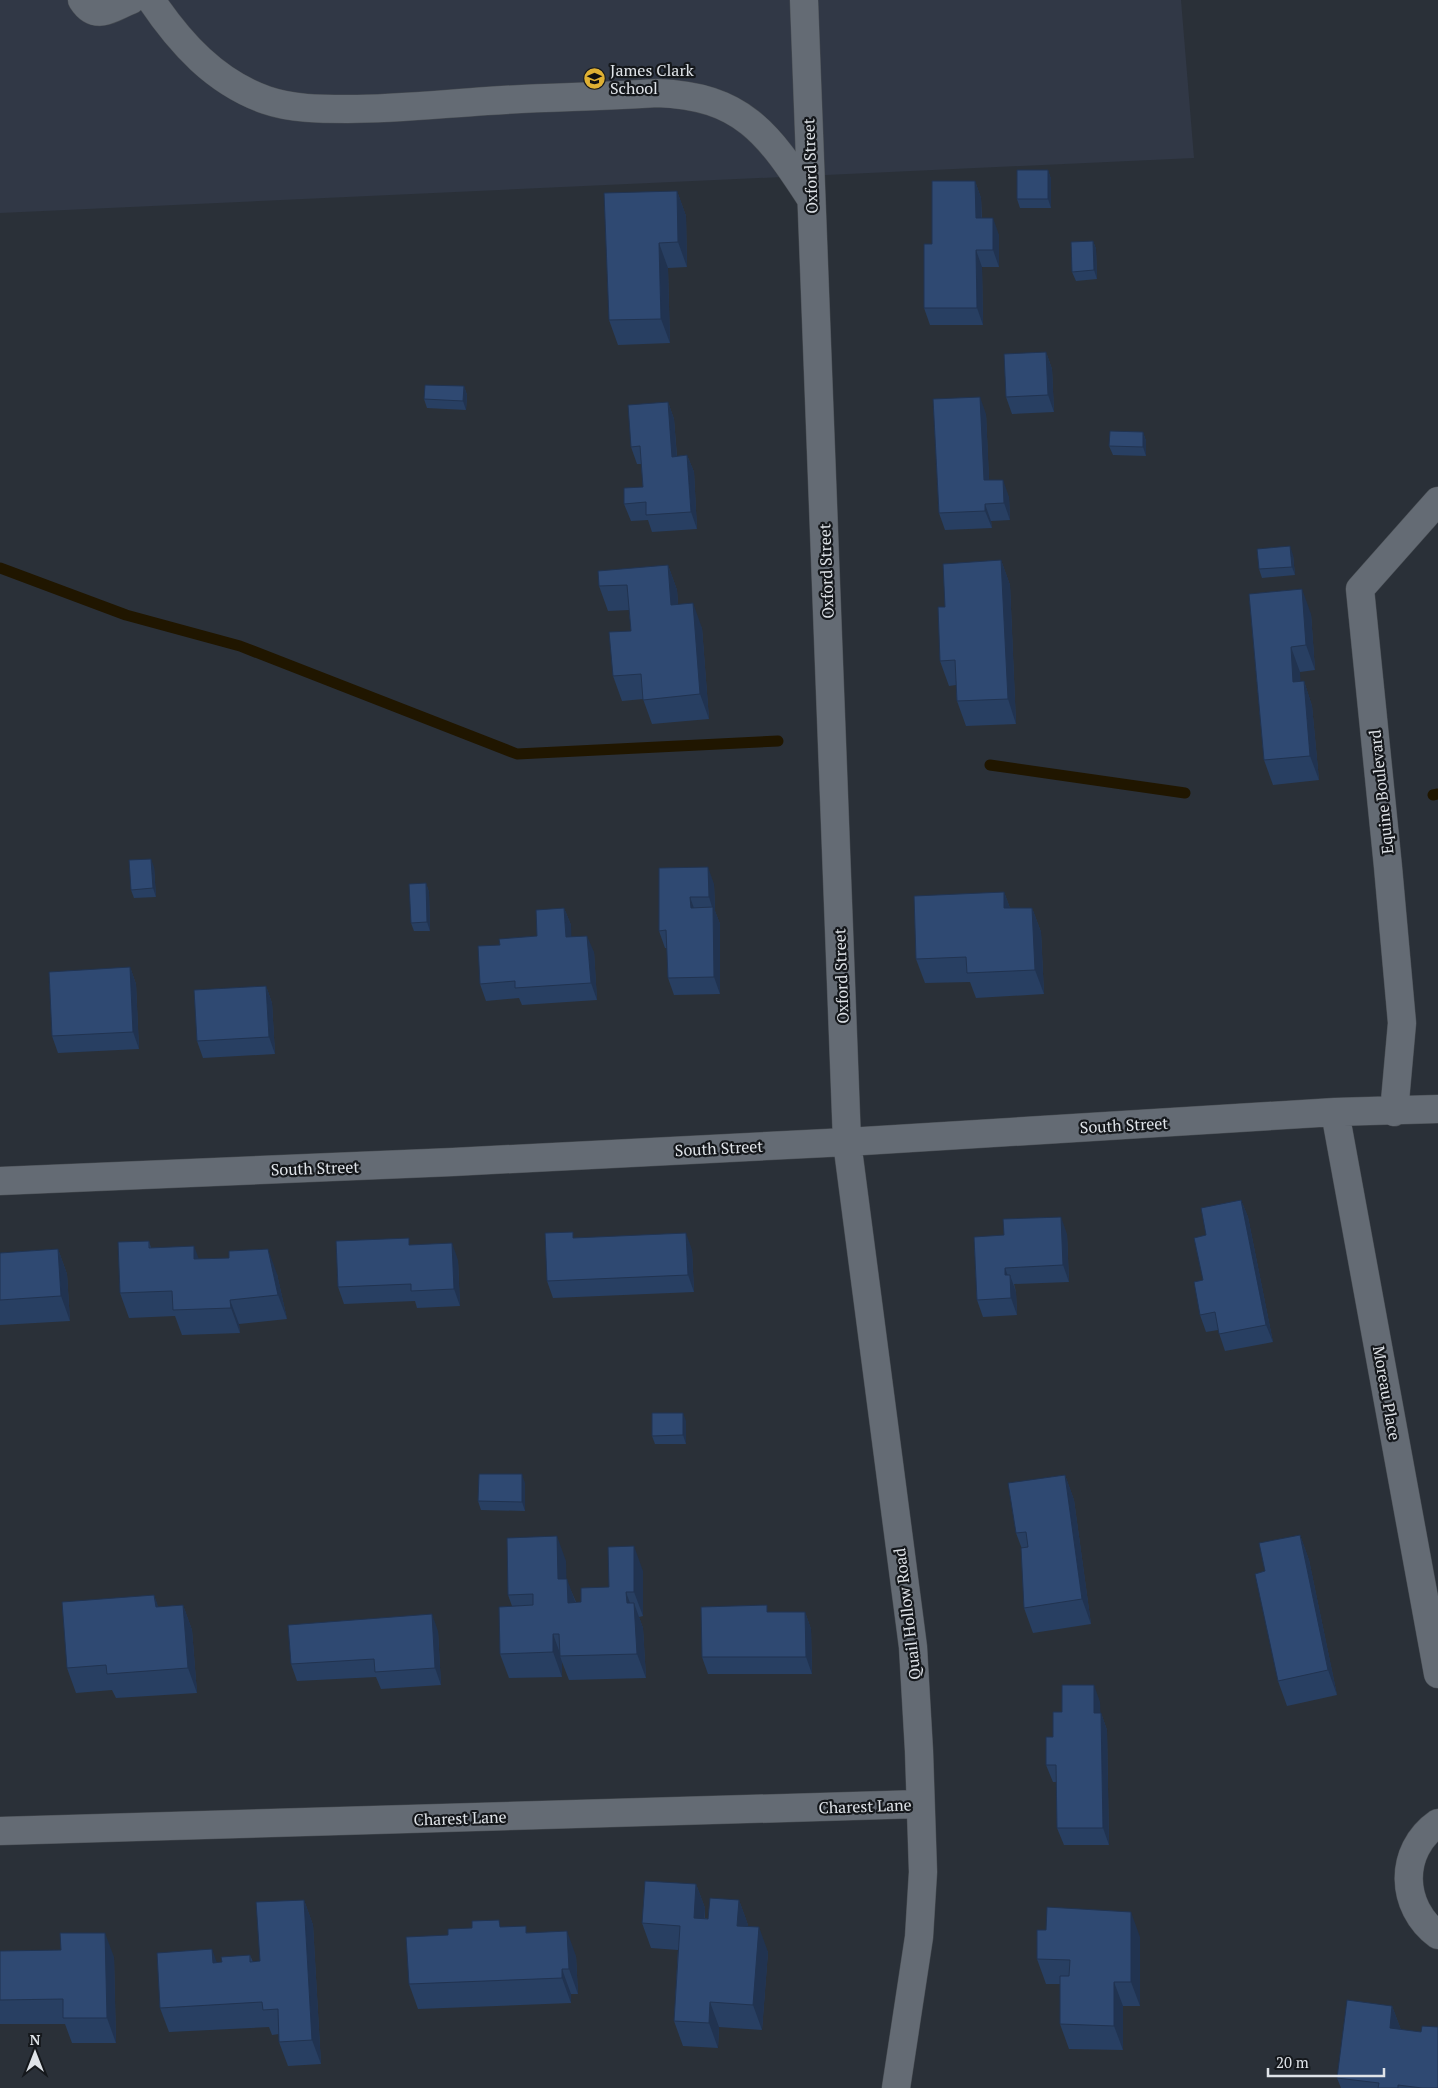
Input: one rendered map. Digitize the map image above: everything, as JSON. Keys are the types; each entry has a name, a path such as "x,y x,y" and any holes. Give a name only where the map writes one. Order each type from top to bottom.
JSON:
{"street":[{"path":"82,0 88,9 94,13 102,13 131,0"},
{"path":"151,0 178,37 209,69 246,91 286,105 311,109 404,108 489,101 657,92 675,93 710,100 727,107 757,127 785,158 811,200"},
{"name":"Oxford Street","path":"804,0 847,1142"},
{"name":"Equine Boulevard","path":"1394,1112 1402,1023 1360,589 1438,501"},
{"name":"South Street","path":"0,1181 453,1162 847,1142 1335,1112 1394,1112 1438,1109"},
{"name":"Moreau Place","path":"1335,1112 1438,1674"},
{"name":"Quail Hollow Road","path":"847,1142 913,1647 923,1872 919,1937 896,2088"},
{"name":"Charest Lane","path":"0,1831 920,1804"},
{"path":"1438,1823 1425,1834 1416,1847 1410,1860 1408,1875 1412,1904 1419,1917 1438,1935"}],"shaded area":[{"name":"James Clark School","path":"0,0 1181,0 1194,158 0,213"}],"building":[{"path":"1017,170 1048,170 1048,199 1017,199"},
{"path":"932,181 975,181 976,218 993,218 993,250 976,250 977,308 924,308 924,244 932,244"},
{"path":"677,191 678,242 659,243 661,319 609,320 604,193"},
{"path":"1093,241 1094,270 1072,272 1071,242"},
{"path":"1046,352 1048,395 1006,397 1004,354"},
{"path":"425,385 464,386 463,401 424,399"},
{"path":"980,397 984,480 1003,480 1004,503 985,504 985,511 939,513 933,399"},
{"path":"668,402 672,457 687,455 691,512 646,515 646,502 624,504 624,488 643,487 640,446 631,447 628,405"},
{"path":"1110,431 1143,432 1143,447 1109,446"},
{"path":"1290,546 1292,567 1259,569 1257,549"},
{"path":"1001,560 1008,699 957,701 955,660 940,661 938,607 945,607 943,564"},
{"path":"668,565 671,605 693,603 700,694 643,700 641,674 613,676 609,632 631,631 627,585 599,586 598,571"},
{"path":"1302,589 1306,645 1291,647 1293,682 1304,681 1310,756 1264,760 1249,594"},
{"path":"151,859 153,888 131,890 129,860"},
{"path":"708,867 709,897 690,897 691,908 713,907 714,977 668,978 666,930 659,931 659,868"},
{"path":"426,883 427,922 411,923 409,884"},
{"path":"1004,892 1004,908 1032,908 1035,970 967,973 966,957 916,959 914,896"},
{"path":"564,908 566,937 587,936 591,983 515,988 515,981 480,984 478,946 500,945 499,939 537,936 536,910"},
{"path":"130,967 133,1032 52,1036 49,972"},
{"path":"266,986 269,1037 197,1041 194,990"},
{"path":"1241,1200 1266,1325 1219,1334 1215,1312 1200,1315 1194,1282 1203,1280 1194,1238 1206,1235 1201,1208"},
{"path":"1061,1217 1063,1265 1005,1268 1005,1275 1010,1275 1011,1298 977,1300 974,1237 1004,1235 1003,1219"},
{"path":"573,1232 573,1238 686,1233 688,1275 547,1281 545,1233"},
{"path":"409,1238 409,1245 452,1243 454,1289 411,1291 411,1284 338,1287 336,1241"},
{"path":"149,1241 149,1248 194,1246 194,1259 229,1258 229,1251 268,1249 278,1295 230,1300 231,1308 173,1310 172,1291 120,1293 118,1242"},
{"path":"58,1249 61,1296 0,1300 0,1253"},
{"path":"652,1413 683,1413 683,1435 652,1436"},
{"path":"479,1474 522,1474 522,1502 478,1501"},
{"path":"1065,1475 1082,1599 1024,1608 1021,1548 1028,1547 1026,1532 1016,1533 1008,1483"},
{"path":"1300,1535 1328,1670 1278,1681 1255,1574 1265,1571 1259,1543"},
{"path":"557,1536 558,1579 567,1579 568,1603 581,1602 581,1588 609,1587 608,1547 634,1546 634,1592 626,1592 627,1603 634,1603 637,1654 560,1656 559,1634 553,1634 553,1652 500,1654 499,1607 533,1605 533,1594 508,1595 507,1538"},
{"path":"154,1595 156,1607 183,1605 188,1668 107,1674 106,1665 67,1668 62,1602"},
{"path":"767,1605 767,1612 805,1612 806,1657 702,1657 701,1607"},
{"path":"432,1614 435,1668 375,1672 374,1659 291,1664 288,1625"},
{"path":"1062,1685 1094,1685 1094,1713 1101,1713 1103,1828 1057,1828 1056,1765 1046,1765 1046,1737 1053,1737 1053,1712 1062,1712"},
{"path":"645,1881 696,1884 694,1918 708,1919 710,1898 739,1900 737,1926 759,1927 753,2005 710,2002 709,2023 674,2021 680,1926 642,1923"},
{"path":"304,1900 312,2040 279,2042 278,2009 263,2010 262,2002 160,2008 157,1953 212,1949 213,1963 222,1962 221,1957 250,1955 250,1962 260,1961 256,1902"},
{"path":"1047,1907 1131,1912 1131,1982 1114,1982 1114,2026 1060,2024 1060,1976 1069,1976 1070,1960 1037,1959 1037,1930 1046,1930"},
{"path":"499,1920 500,1927 526,1926 526,1933 567,1931 569,1969 562,1969 562,1978 409,1984 406,1937 448,1935 448,1929 472,1928 472,1921"},
{"path":"60,1933 105,1933 107,2018 63,2018 63,1999 0,2000 0,1951 61,1950"},
{"path":"1347,2000 1392,2006 1390,2028 1421,2032 1422,2026 1438,2027 1438,2088 1398,2085 1398,2088 1378,2088 1379,2083 1337,2078"}],"waterway":[{"path":"0,568 126,615 240,646 517,754 778,741"},
{"path":"990,765 1185,793"},
{"path":"1433,795 1438,794"}],"place":[{"name":"James Clark School","path":"594,79"}]}
